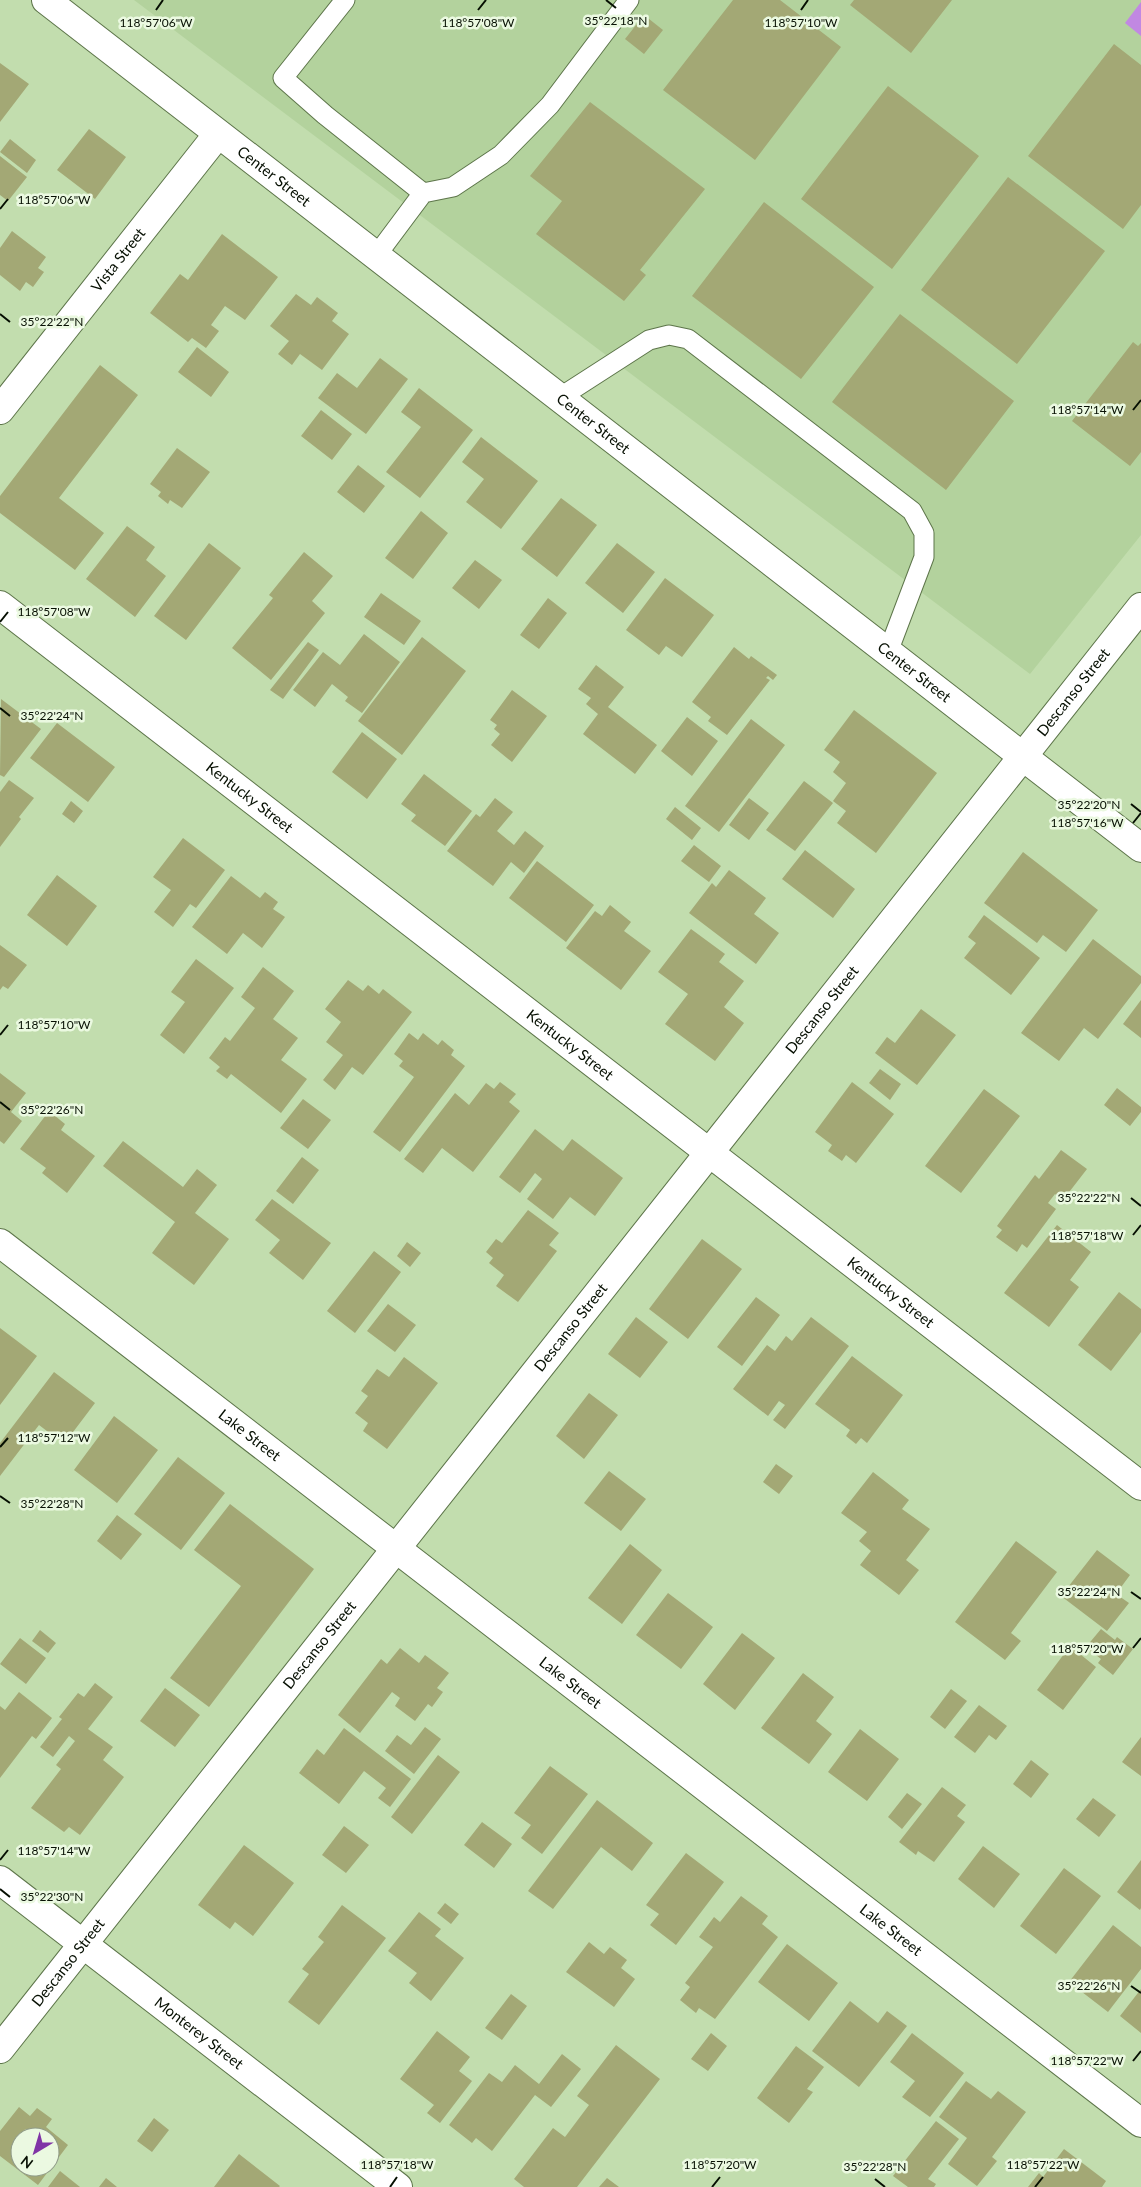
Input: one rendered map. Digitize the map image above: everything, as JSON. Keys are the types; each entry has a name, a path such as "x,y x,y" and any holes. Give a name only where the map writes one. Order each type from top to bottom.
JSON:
{"street":[{"name":"Center Street","path":"46,0 1141,848"},
{"name":"Vista Street","path":"0,410 218,134"},
{"name":"Kentucky Street","path":"0,605 1141,1486"},
{"name":"Descanso Street","path":"0,2049 1141,607"},
{"name":"Lake Street","path":"0,1242 1141,2123"},
{"name":"Monterey Street","path":"0,1880 398,2187"}],"lane":[{"path":"345,0 283,78 325,115 423,193"},
{"path":"376,256 423,193 453,187 501,155 550,105 629,0"},
{"path":"559,398 649,340 669,335 688,339 912,510 924,533 924,556 888,652"}],"shaded area":[{"path":"134,0 1141,0 1141,535 1030,674"},
{"path":"1141,2 1141,36 1125,23"}],"building":[{"path":"733,0 780,0 841,47 755,160 663,90"},
{"path":"854,0 952,0 911,53 850,5"},
{"path":"644,15 663,30 644,54 625,39"},
{"path":"1114,44 1141,65 1141,205 1123,229 1028,156"},
{"path":"0,63 29,84 0,122"},
{"path":"888,86 979,156 892,269 801,199"},
{"path":"590,102 705,189 640,270 646,275 624,301 536,234 562,201 530,176"},
{"path":"89,129 126,157 95,199 57,170"},
{"path":"10,139 36,160 27,173 0,152"},
{"path":"0,156 27,177 8,201 0,195"},
{"path":"1008,177 1105,251 1017,364 921,290"},
{"path":"764,202 874,287 801,379 692,296"},
{"path":"12,231 46,257 38,268 44,272 33,287 26,282 20,291 0,275 0,248"},
{"path":"222,234 278,277 245,320 225,306 211,325 219,331 206,348 192,338 188,342 150,313 180,274 188,280"},
{"path":"296,294 311,305 317,297 338,313 332,321 349,334 322,370 300,354 292,365 278,354 289,341 270,326"},
{"path":"900,314 1014,401 946,490 832,402"},
{"path":"1133,342 1138,346 1141,343 1141,452 1130,466 1072,421"},
{"path":"197,347 229,372 211,397 178,372"},
{"path":"380,358 408,379 366,434 318,398 337,373 357,388"},
{"path":"100,365 138,395 59,498 104,533 75,570 0,513 0,496"},
{"path":"419,388 473,430 420,498 386,472 421,427 401,412"},
{"path":"321,410 352,434 332,460 301,436"},
{"path":"481,437 538,481 501,529 466,502 484,479 462,462"},
{"path":"177,448 210,472 182,508 170,500 168,504 158,496 161,492 150,484"},
{"path":"358,465 385,486 364,513 337,492"},
{"path":"561,498 597,525 557,577 521,549"},
{"path":"421,511 448,533 413,579 385,558"},
{"path":"127,526 155,547 146,560 166,576 135,617 86,579"},
{"path":"209,543 241,568 186,640 154,616"},
{"path":"617,543 655,572 623,613 585,583"},
{"path":"304,552 333,576 312,601 325,613 271,680 232,648 273,598 269,595"},
{"path":"475,560 502,580 479,609 452,588"},
{"path":"665,578 714,615 682,657 666,646 659,655 626,630"},
{"path":"381,593 421,621 404,645 364,617"},
{"path":"548,598 567,613 539,649 520,635"},
{"path":"364,634 400,662 362,713 345,701 348,697 332,684 315,707 293,690 323,652 340,665"},
{"path":"422,637 466,671 402,755 358,721"},
{"path":"308,642 319,650 283,699 270,690"},
{"path":"734,647 749,659 751,656 777,675 773,680 768,676 766,678 770,680 727,735 708,721 711,717 692,702"},
{"path":"596,665 624,687 608,707 657,745 635,774 583,734 598,714 586,704 591,698 578,689"},
{"path":"512,690 547,716 512,762 491,745 500,734 494,729 497,725 490,720"},
{"path":"1,699 41,729 4,777 0,775"},
{"path":"854,710 937,773 876,853 837,823 846,811 833,801 846,783 833,772 840,762 824,750"},
{"path":"687,717 718,741 692,776 661,751"},
{"path":"751,719 785,745 719,832 685,806"},
{"path":"57,723 115,767 88,802 30,758"},
{"path":"362,732 397,759 367,799 332,772"},
{"path":"424,774 472,811 445,846 411,821 416,815 401,804"},
{"path":"9,780 34,798 0,847 0,792"},
{"path":"804,781 833,803 795,851 766,830"},
{"path":"495,798 513,812 497,831 514,845 525,831 544,846 524,873 511,862 493,886 447,851 476,814 480,817"},
{"path":"749,798 769,813 749,840 729,825"},
{"path":"71,801 83,811 74,823 62,814"},
{"path":"675,807 701,828 692,840 666,819"},
{"path":"183,838 225,870 196,908 190,904 173,927 154,912 171,890 153,877"},
{"path":"694,845 721,866 709,882 681,861"},
{"path":"805,850 855,889 833,918 782,879"},
{"path":"1023,852 1098,910 1066,952 1043,935 1037,943 984,903"},
{"path":"537,861 594,905 566,942 509,898"},
{"path":"729,870 766,898 754,914 779,933 756,964 689,913 712,883 716,887"},
{"path":"57,875 97,906 67,946 27,915"},
{"path":"231,876 260,898 265,892 278,902 273,909 285,917 262,948 243,933 227,954 192,927"},
{"path":"610,905 631,922 624,931 651,951 621,990 566,948 595,911 602,916"},
{"path":"984,915 1040,958 1011,995 964,958 976,943 968,937"},
{"path":"691,929 725,954 719,962 744,981 724,1007 744,1023 715,1061 665,1024 688,994 658,972"},
{"path":"1093,939 1141,976 1141,983 1098,1039 1084,1028 1059,1061 1021,1033"},
{"path":"0,945 27,965 8,989 3,986 0,990"},
{"path":"196,959 234,988 184,1054 160,1035 185,1002 171,992"},
{"path":"263,967 294,991 273,1019 298,1038 281,1060 307,1079 281,1113 231,1074 227,1079 216,1071 220,1067 209,1058 225,1037 230,1041 255,1008 241,997"},
{"path":"348,980 363,991 368,985 379,994 383,989 412,1012 363,1075 352,1067 335,1090 323,1080 343,1055 326,1042 341,1022 325,1009"},
{"path":"1141,1000 1141,1038 1123,1024"},
{"path":"921,1009 956,1035 917,1085 875,1053 887,1037 895,1043"},
{"path":"409,1033 418,1040 423,1033 438,1045 442,1040 454,1050 451,1055 465,1066 400,1152 373,1132 414,1077 399,1066 403,1061 394,1054"},
{"path":"880,1069 901,1084 890,1100 869,1083"},
{"path":"0,1073 26,1093 11,1112 22,1121 4,1144 0,1141"},
{"path":"500,1082 516,1094 509,1102 520,1111 473,1172 442,1148 423,1173 404,1159 455,1093 469,1105 486,1083 494,1089"},
{"path":"852,1082 894,1114 856,1163 846,1155 842,1161 828,1151 832,1145 815,1132"},
{"path":"1117,1088 1141,1107 1141,1112 1130,1126 1104,1105"},
{"path":"984,1089 1020,1116 961,1193 925,1166"},
{"path":"303,1099 331,1120 308,1149 280,1128"},
{"path":"49,1111 65,1124 61,1130 95,1156 67,1193 42,1173 46,1168 20,1149"},
{"path":"535,1129 563,1151 572,1139 623,1178 595,1216 570,1197 553,1219 527,1199 542,1179 535,1173 520,1193 499,1177"},
{"path":"123,1141 183,1187 197,1169 217,1185 195,1213 229,1239 194,1285 152,1253 175,1222 103,1166"},
{"path":"1061,1150 1087,1169 1063,1200 1055,1194 1048,1203 1056,1209 1027,1248 1022,1244 1017,1252 996,1237 1002,1230 997,1226 1035,1175 1039,1179"},
{"path":"302,1157 319,1170 293,1204 276,1191"},
{"path":"272,1199 331,1243 303,1280 269,1253 280,1240 255,1220"},
{"path":"528,1210 559,1233 549,1245 557,1251 518,1302 496,1286 504,1275 489,1263 493,1258 486,1252 496,1239 502,1243"},
{"path":"1057,1225 1091,1252 1070,1280 1079,1287 1049,1327 1004,1293"},
{"path":"702,1239 742,1269 688,1339 649,1309"},
{"path":"407,1242 421,1253 410,1267 397,1256"},
{"path":"374,1251 401,1272 355,1333 327,1311"},
{"path":"1119,1292 1141,1309 1141,1332 1111,1371 1078,1345"},
{"path":"756,1297 780,1315 742,1366 717,1347"},
{"path":"388,1304 416,1325 395,1352 367,1331"},
{"path":"636,1317 668,1342 640,1378 608,1354"},
{"path":"811,1317 849,1346 785,1429 773,1420 785,1405 779,1401 768,1416 733,1389 767,1345 775,1351 786,1336 792,1341"},
{"path":"0,1328 37,1356 0,1405"},
{"path":"852,1356 903,1395 867,1443 861,1438 856,1444 846,1436 850,1430 815,1404"},
{"path":"404,1357 438,1383 387,1449 363,1431 368,1423 355,1413 368,1396 361,1391 377,1369 389,1377"},
{"path":"54,1372 95,1403 64,1444 39,1425 0,1476 0,1443"},
{"path":"589,1393 618,1415 584,1459 556,1436"},
{"path":"114,1416 158,1450 117,1503 74,1470"},
{"path":"178,1457 225,1493 181,1550 134,1514"},
{"path":"776,1464 793,1476 779,1494 763,1482"},
{"path":"609,1471 646,1499 621,1531 584,1503"},
{"path":"873,1472 909,1500 902,1509 930,1529 906,1560 919,1570 899,1595 860,1565 871,1551 859,1541 867,1532 841,1513"},
{"path":"230,1504 314,1569 209,1707 170,1678 241,1586 194,1550"},
{"path":"117,1515 142,1534 121,1560 97,1541"},
{"path":"1016,1541 1057,1572 1011,1633 1021,1641 1005,1660 955,1622"},
{"path":"630,1544 662,1570 622,1624 588,1598"},
{"path":"1097,1550 1130,1575 1116,1594 1129,1603 1107,1631 1061,1596"},
{"path":"668,1593 713,1627 681,1669 636,1635"},
{"path":"1101,1629 1115,1640 1117,1637 1133,1649 1113,1675 1098,1663 1101,1659 1086,1647"},
{"path":"40,1630 56,1643 48,1653 32,1641"},
{"path":"742,1633 775,1658 735,1710 703,1684"},
{"path":"20,1638 46,1658 26,1684 0,1664"},
{"path":"1070,1646 1096,1667 1063,1710 1037,1690"},
{"path":"400,1648 419,1663 425,1655 449,1673 437,1688 443,1692 432,1707 428,1704 415,1721 395,1706 400,1698 392,1692 360,1733 338,1715 381,1659 387,1664"},
{"path":"803,1673 834,1697 816,1721 832,1734 809,1764 761,1728"},
{"path":"95,1683 113,1697 88,1729 113,1747 103,1760 124,1777 80,1835 69,1827 64,1832 31,1808 61,1769 56,1765 75,1741 69,1736 53,1757 40,1747 62,1719 59,1717 78,1693 84,1697"},
{"path":"165,1688 200,1715 175,1747 140,1721"},
{"path":"951,1689 967,1701 945,1729 930,1717"},
{"path":"19,1692 52,1718 36,1739 32,1736 0,1778 0,1706 5,1710"},
{"path":"979,1705 1007,1726 996,1740 989,1735 975,1753 954,1737"},
{"path":"425,1727 441,1739 414,1774 385,1751 397,1735 411,1745"},
{"path":"344,1728 411,1779 390,1807 378,1798 386,1788 364,1771 339,1804 299,1773 317,1749 324,1755"},
{"path":"860,1729 899,1759 867,1801 828,1772"},
{"path":"1141,1737 1141,1776 1122,1762"},
{"path":"438,1755 460,1772 412,1834 391,1817"},
{"path":"1031,1760 1049,1774 1031,1798 1013,1784"},
{"path":"550,1766 588,1794 542,1854 521,1838 531,1825 514,1813"},
{"path":"942,1787 966,1805 957,1816 965,1822 934,1862 918,1851 916,1855 899,1842"},
{"path":"907,1793 922,1804 902,1829 888,1817"},
{"path":"1093,1798 1116,1815 1099,1837 1076,1819"},
{"path":"597,1800 653,1843 632,1871 601,1847 553,1909 528,1891"},
{"path":"482,1822 512,1844 494,1868 464,1845"},
{"path":"344,1826 369,1845 346,1873 322,1855"},
{"path":"244,1845 294,1883 253,1936 235,1922 230,1929 198,1905"},
{"path":"983,1846 1020,1874 994,1908 958,1879"},
{"path":"686,1853 724,1882 676,1945 650,1925 659,1914 646,1905"},
{"path":"1141,1860 1141,1908 1140,1910 1117,1892"},
{"path":"1064,1868 1101,1896 1056,1954 1020,1926"},
{"path":"741,1896 768,1916 762,1924 778,1937 715,2019 699,2008 696,2013 680,2000 690,1987 685,1983 713,1947 699,1937 714,1917 720,1922"},
{"path":"445,1903 459,1914 451,1924 437,1913"},
{"path":"342,1905 386,1938 319,2025 288,2002 309,1974 302,1969 324,1942 318,1937"},
{"path":"419,1912 441,1929 435,1936 464,1958 431,2001 409,1983 417,1973 388,1951"},
{"path":"1113,1925 1141,1947 1141,1969 1108,2012 1069,1982"},
{"path":"589,1942 604,1954 610,1947 627,1960 621,1968 635,1979 614,2007 566,1972"},
{"path":"787,1944 838,1983 809,2021 758,1982"},
{"path":"1141,1989 1141,2033 1120,2016"},
{"path":"511,1994 527,2006 502,2040 485,2028"},
{"path":"850,2001 878,2023 887,2011 907,2026 859,2087 812,2051"},
{"path":"437,2031 470,2057 459,2071 472,2081 440,2123 427,2113 434,2105 400,2079"},
{"path":"711,2033 727,2046 708,2071 691,2059"},
{"path":"912,2033 964,2073 930,2117 902,2097 915,2081 890,2062"},
{"path":"616,2045 660,2079 577,2187 524,2187 514,2179 553,2128 565,2137 589,2105 577,2096"},
{"path":"796,2046 824,2067 807,2089 813,2092 789,2123 757,2098"},
{"path":"562,2054 581,2069 551,2107 535,2095 492,2151 476,2138 472,2143 449,2125 489,2073 502,2082 515,2065 539,2084"},
{"path":"966,2081 991,2099 998,2091 1026,2112 992,2157 997,2161 977,2186 948,2164 967,2138 939,2117"},
{"path":"19,2107 30,2116 37,2108 52,2119 46,2127 10,2127 10,2164 0,2156 0,2131"},
{"path":"154,2118 169,2130 152,2152 137,2141"},
{"path":"936,2121 959,2139 928,2179 936,2184 934,2187 908,2187 893,2176"},
{"path":"60,2138 68,2145 60,2156"},
{"path":"1064,2149 1106,2181 1102,2187 1028,2187 1039,2173 1043,2177"},
{"path":"239,2154 280,2186 214,2187"},
{"path":"60,2171 80,2187 48,2187 56,2177 60,2177"},
{"path":"28,2177 44,2177 38,2185"},
{"path":"106,2178 117,2187 99,2187"},
{"path":"607,2178 619,2187 599,2187"}]}
